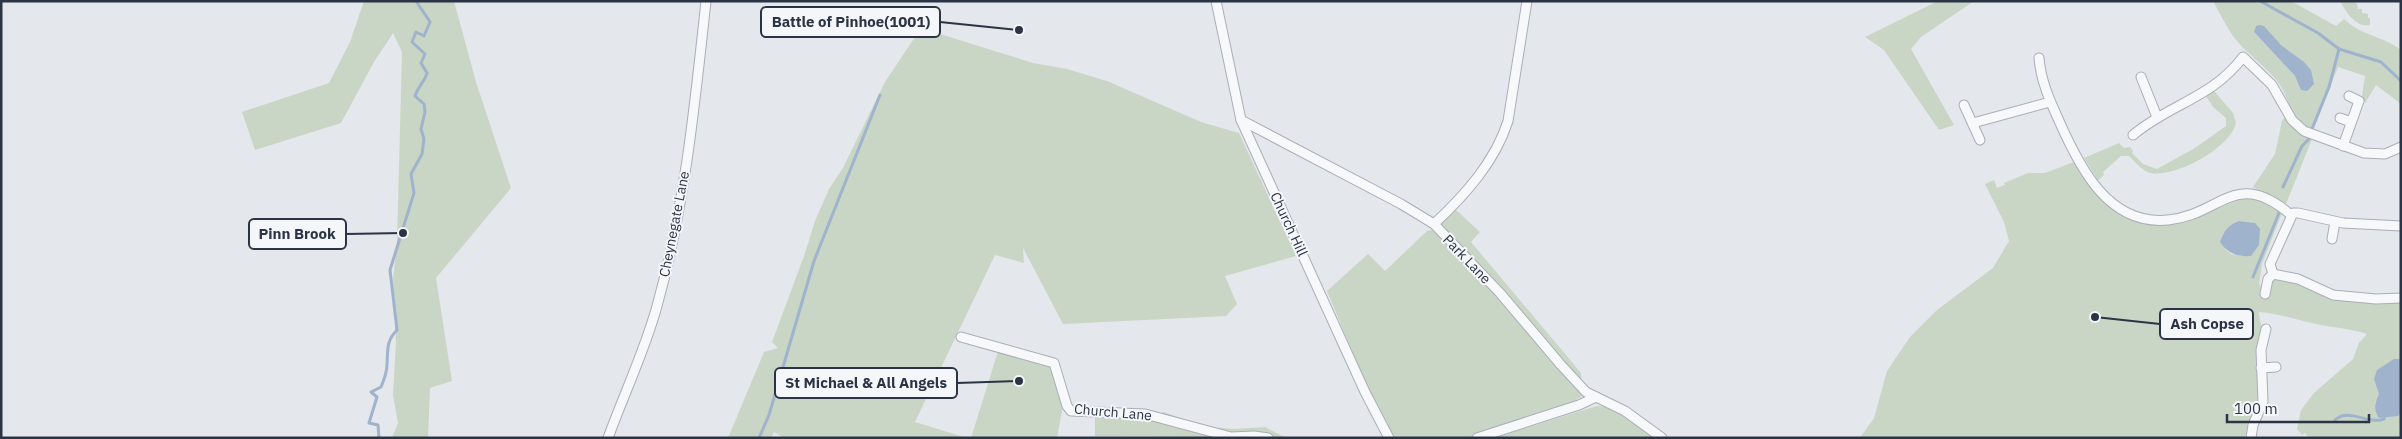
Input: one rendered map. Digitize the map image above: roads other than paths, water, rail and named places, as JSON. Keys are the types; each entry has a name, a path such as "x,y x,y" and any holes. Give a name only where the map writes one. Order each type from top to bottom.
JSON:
{"street":[{"name":"Cheynegate Lane","path":"608,438 657,307 676,225 699,75 706,1"},
{"name":"Church Hill","path":"1216,1 1241,120 1365,392 1389,438"},
{"path":"1434,224 1469,189 1504,135 1508,121 1527,1"},
{"path":"2133,135 2157,117 2213,88 2243,57 2272,85 2292,120 2304,131 2364,153 2382,154 2401,147"},
{"path":"2039,58 2042,80 2050,102 2077,160 2089,180 2108,199 2130,213 2156,220 2182,218 2228,196 2240,193 2262,197 2291,215 2298,213 2335,222 2401,226"},
{"path":"2141,77 2157,117"},
{"path":"2343,146 2351,122 2362,108 2358,99 2349,96"},
{"path":"1973,123 2050,102"},
{"path":"1964,105 1980,140"},
{"path":"2340,118 2351,122"},
{"name":"Park Lane","path":"1241,120 1401,204 1434,224 1500,293 1586,392 1625,411 1662,438"},
{"path":"2273,274 2270,264 2291,215"},
{"path":"2332,238 2335,222"},
{"path":"2265,294 2268,279 2273,274"},
{"path":"2273,274 2298,279 2333,295 2376,300 2401,298"},
{"path":"2251,438 2253,425 2263,402 2261,350 2266,329"},
{"name":"Church Lane","path":"961,337 1054,363 1067,406 1071,411 1102,410 1145,414 1231,437 1254,436 1268,438"},
{"path":"2261,368 2276,367"},
{"path":"1477,438 1579,405 1596,397"}],"water":[{"path":"2256,26 2264,26 2281,45 2303,61 2311,70 2314,84 2307,91 2301,90 2295,76 2254,32"},
{"path":"2239,221 2255,223 2260,229 2259,245 2251,256 2241,256 2233,253 2220,242 2227,229"},
{"path":"2394,359 2401,359 2401,411 2398,416 2379,418 2375,406 2379,394 2374,379 2377,370"}],"waterway":[{"path":"379,438 378,425 369,423 377,397 371,392 381,387 386,370 389,342 397,330 390,270 414,193 411,174 422,154 424,139 421,129 425,112 424,104 415,96 427,73 421,63 425,54 412,42 416,32 424,36 430,22 416,1"},
{"path":"2260,1 2318,33 2339,49 2381,62 2401,81"},
{"path":"2312,129 2329,87 2339,49"},
{"path":"759,438 769,415 814,261 880,95"},
{"path":"2283,187 2302,146 2309,139"},
{"path":"2253,277 2279,213"},
{"path":"2335,420 2340,416 2346,415 2378,420 2384,419 2385,414"}],"place":[{"name":"Battle of Pinhoe(1001)","path":"1019,30"},
{"name":"Pinn Brook","path":"403,233"},
{"name":"Ash Copse","path":"2095,317"},
{"name":"St Michael & All Angels","path":"1019,381"}]}
